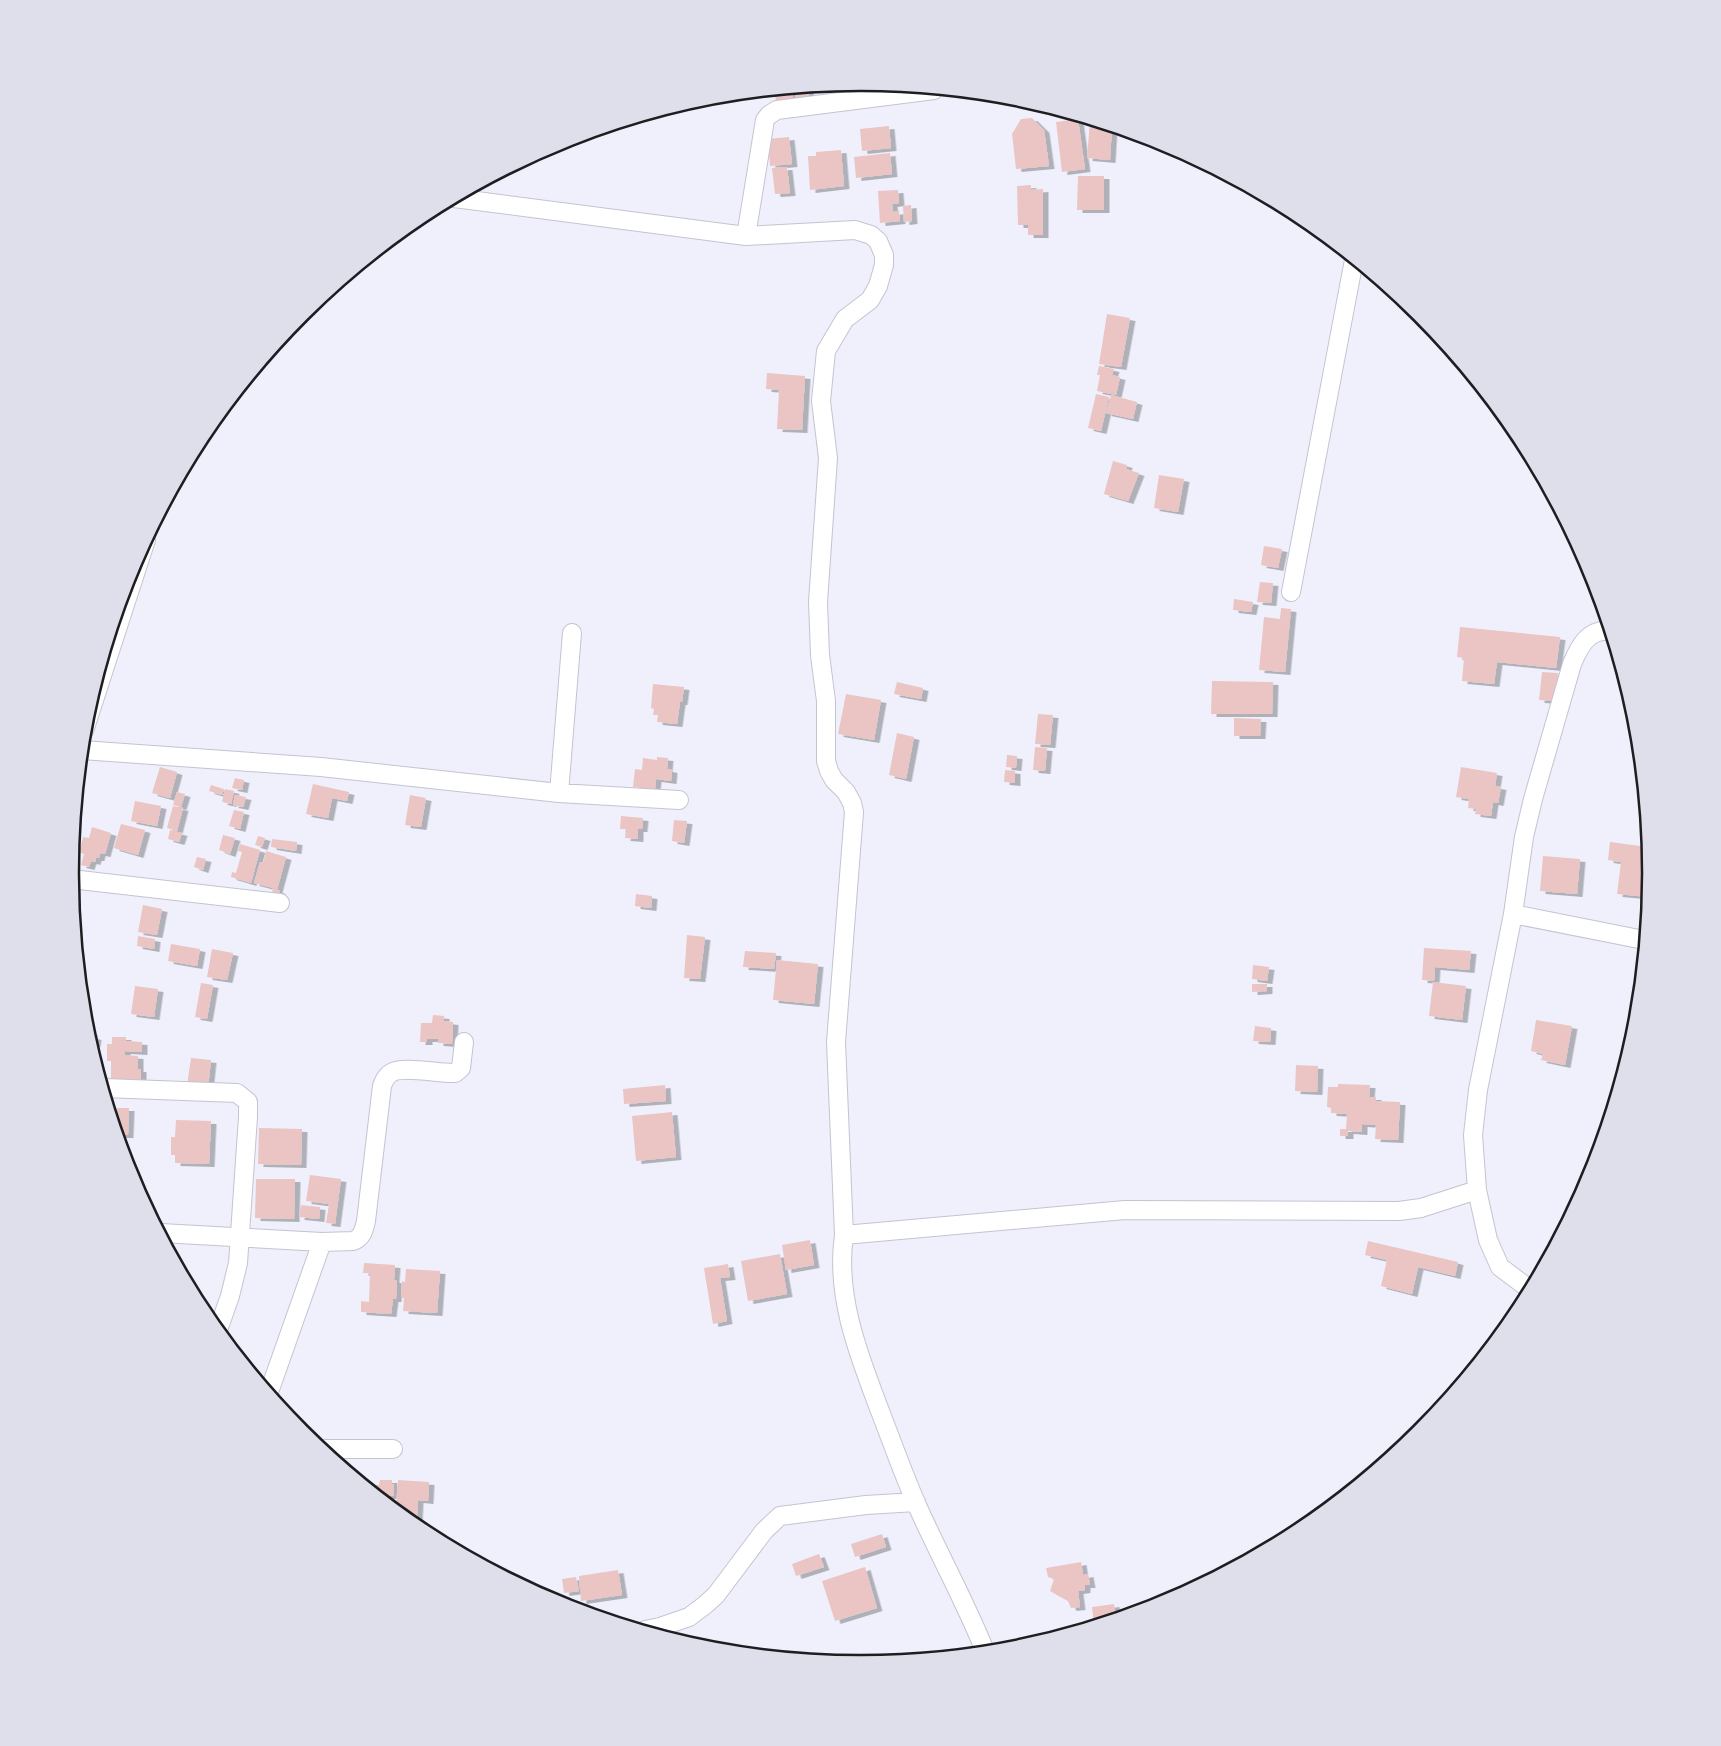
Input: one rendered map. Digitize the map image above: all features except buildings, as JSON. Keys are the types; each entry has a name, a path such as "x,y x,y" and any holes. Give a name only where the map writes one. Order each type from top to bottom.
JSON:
{"street":[{"path":"746,236 763,130 765,120 769,114 777,110 911,93"},
{"path":"465,199 746,236 855,230 871,235 878,241 884,255 884,265 878,286 870,300 845,319 826,351 821,401 828,458 818,602 820,655 826,701 826,761 828,771 846,792 852,802 854,812 836,1042 844,1235 841,1273 856,1343 873,1393 916,1502 982,1645"},
{"path":"1291,592 1353,266"},
{"path":"1525,1285 1500,1267 1488,1240 1477,1190 1473,1135 1478,1090 1513,914 1524,837 1532,799 1572,664 1580,647 1589,636 1604,631"},
{"path":"559,793 572,633"},
{"path":"89,750 321,767 559,793 679,800"},
{"path":"79,880 280,903"},
{"path":"1513,914 1640,939"},
{"path":"167,1233 322,1242 353,1241 360,1237 366,1221 382,1086 385,1078 390,1073 401,1070 455,1073 461,1068 464,1042"},
{"path":"109,1088 237,1093 248,1102 238,1263 235,1280 221,1322"},
{"path":"844,1235 1125,1210 1400,1211 1421,1208 1477,1190"},
{"path":"271,1385 322,1242"},
{"path":"332,1449 393,1449"},
{"path":"657,1628 690,1617 705,1605 716,1595 752,1545 774,1520 780,1516 866,1505 916,1502"}]}
